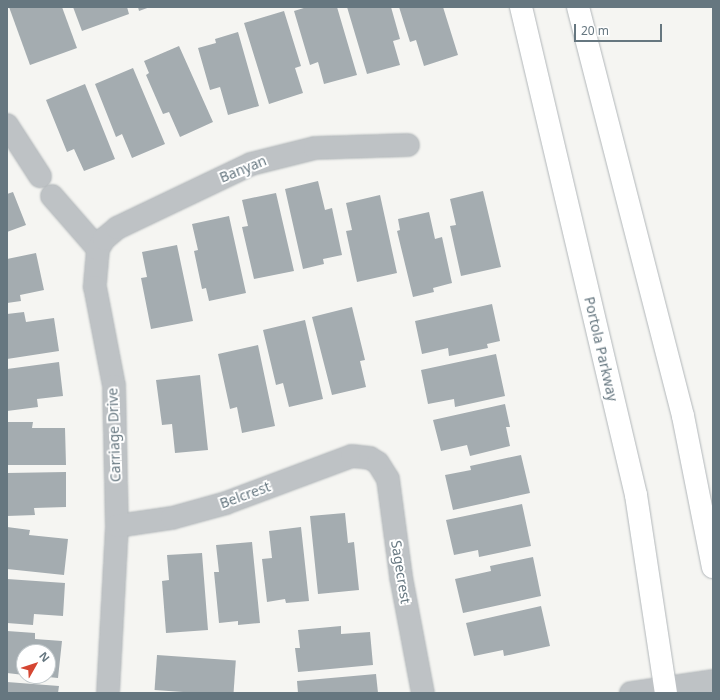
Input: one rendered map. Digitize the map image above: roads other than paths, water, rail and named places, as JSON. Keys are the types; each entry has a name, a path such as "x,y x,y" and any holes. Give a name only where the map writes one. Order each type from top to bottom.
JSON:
{"main road":[{"name":"Portola Parkway","path":"521,7 636,495 666,690"},
{"path":"578,7 683,416 713,567"}],"street":[{"path":"7,125 40,176"},
{"name":"Banyan","path":"98,249 104,239 117,228 251,164 315,148 408,145"},
{"path":"52,196 98,249"},
{"name":"Carriage Drive","path":"98,249 95,287 114,386 117,526 108,693"},
{"name":"Belcrest","path":"117,526 179,516 226,503 352,456 370,458"},
{"name":"Sagecrest","path":"370,458 378,463 388,479 401,577 423,693"},
{"path":"630,693 666,690 713,681"}]}
